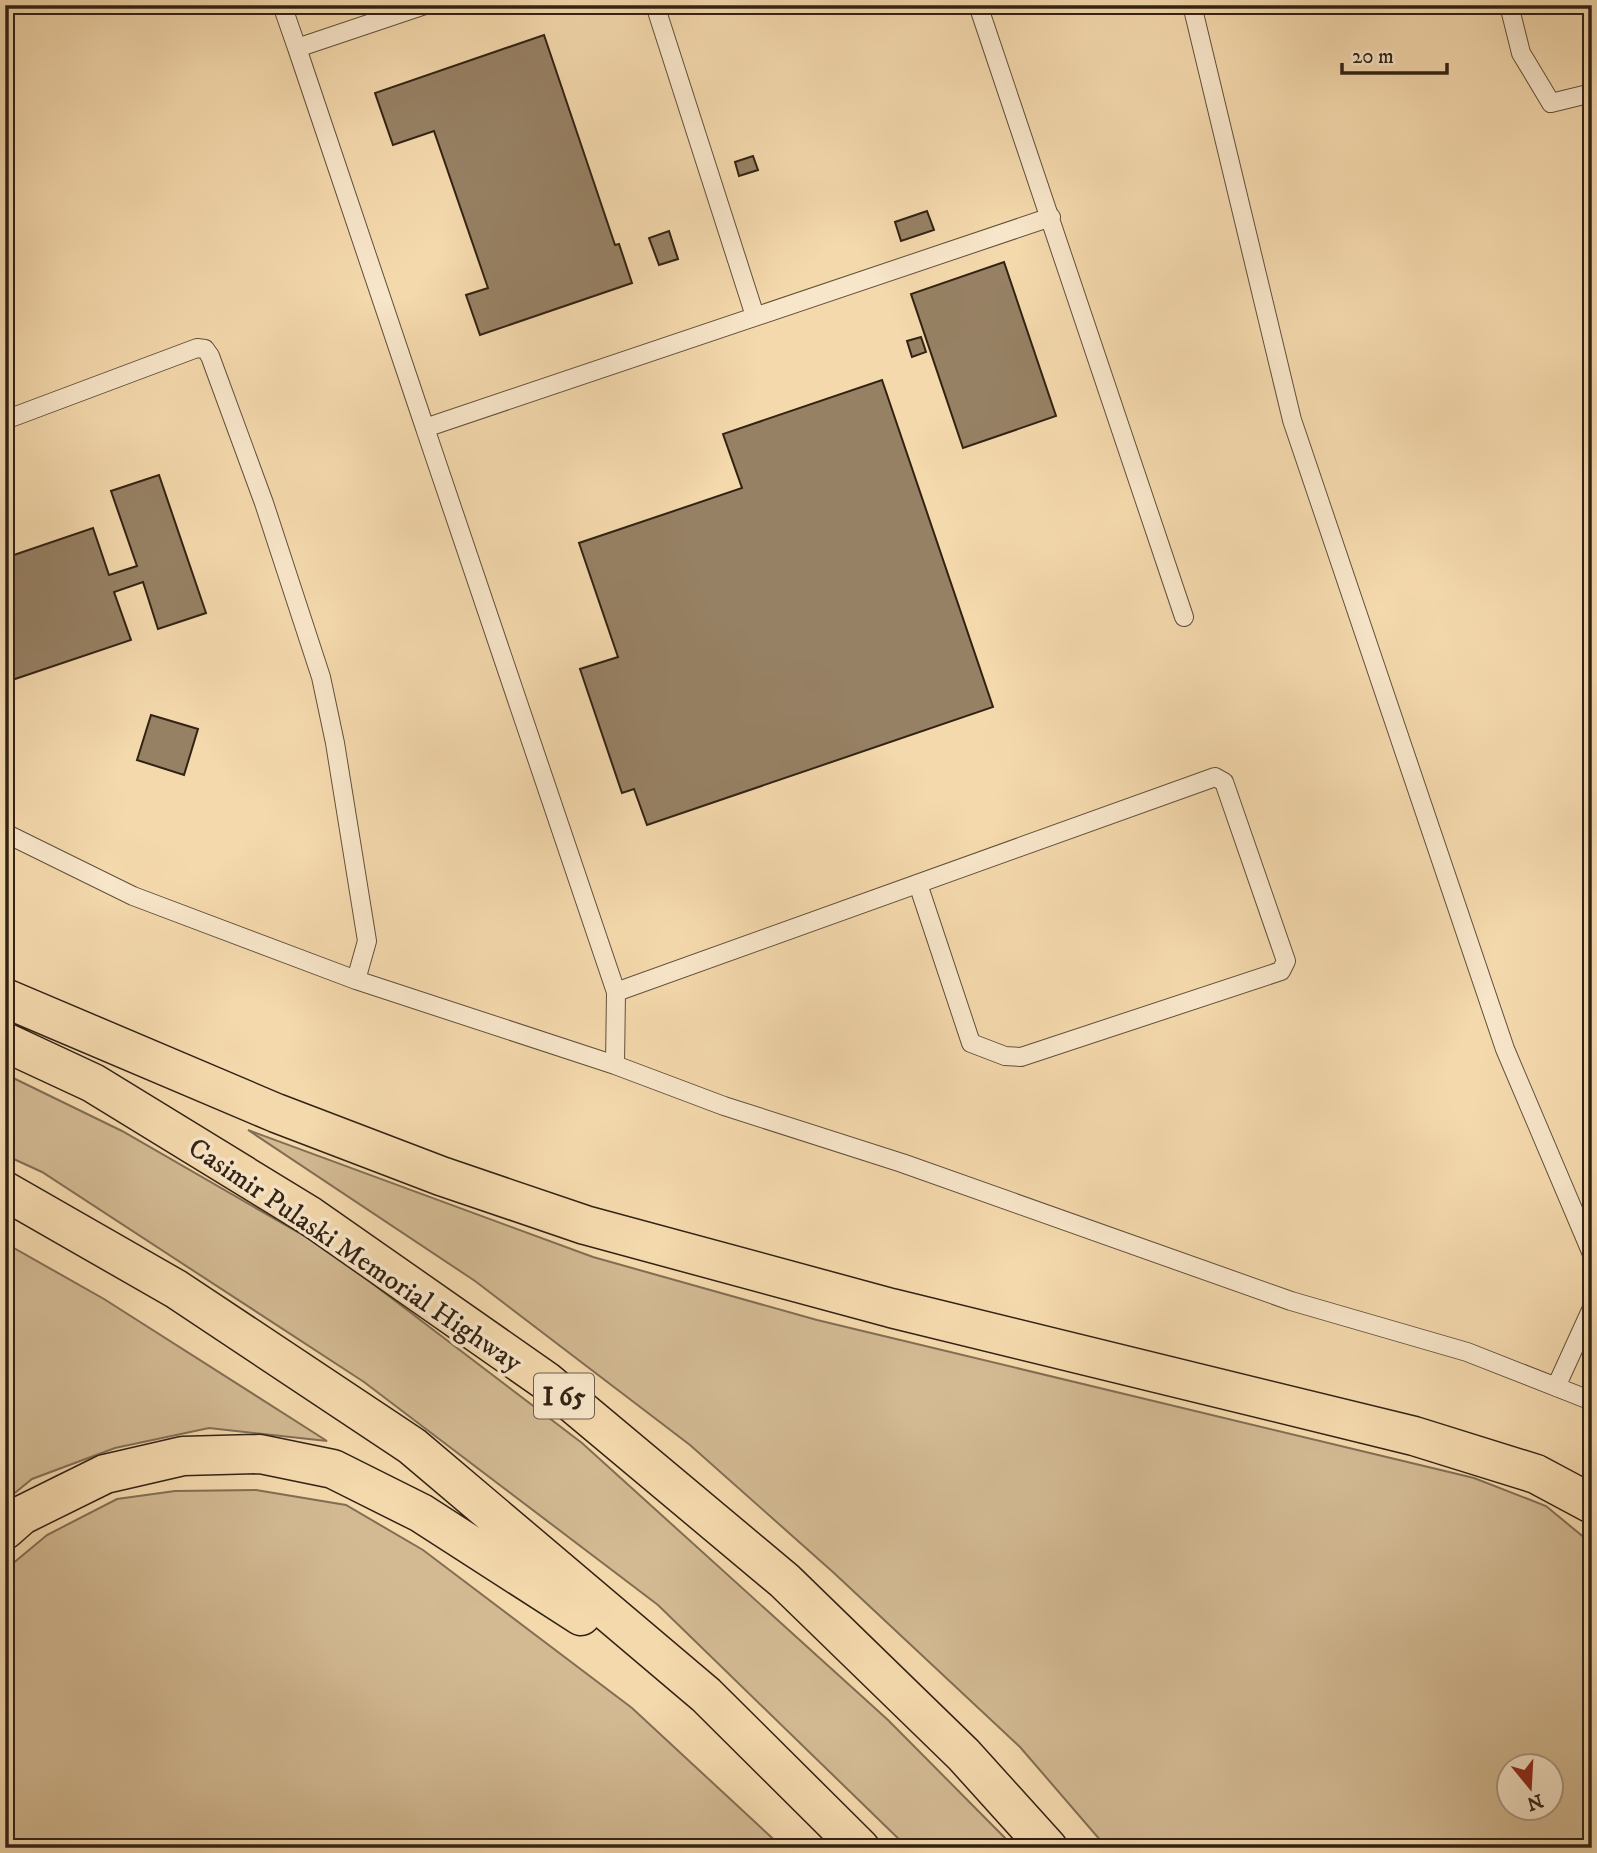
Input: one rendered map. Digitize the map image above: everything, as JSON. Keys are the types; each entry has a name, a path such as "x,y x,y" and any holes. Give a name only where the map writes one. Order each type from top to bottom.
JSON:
{"highway":[{"path":"5,998 276,1113 441,1176 586,1225 891,1308 1414,1436 1536,1474 1592,1504"},
{"name":"Casimir Pulaski Memorial Highway","path":"5,1042 93,1083 310,1216 547,1381 785,1581 963,1754 1048,1848"},
{"path":"5,1191 176,1289 412,1446 706,1695 860,1848"},
{"path":"5,1530 22,1515 105,1474 183,1456 260,1454 334,1469 421,1513 706,1695"}],"lane":[{"path":"282,5 616,992 615,1065"},
{"path":"297,48 425,5"},
{"path":"655,5 755,316"},
{"path":"978,5 1184,617"},
{"path":"1192,5 1292,420 1505,1049 1592,1254"},
{"path":"1509,5 1521,53 1551,103 1592,93"},
{"path":"425,428 1051,217"},
{"path":"5,420 197,348 205,349 210,356 264,503 321,677 335,743 367,942 356,980"},
{"path":"616,992 1215,777 1224,782 1286,961 1281,971 1021,1057 1004,1056 971,1043 919,884"},
{"path":"5,834 134,896 356,980 615,1065 724,1106 914,1167 1291,1301 1467,1352 1592,1401"},
{"path":"1556,1387 1592,1308"}],"shaded area":[{"path":"5,1074 122,1131 327,1249 582,1443 888,1720 1015,1848 908,1848 658,1605 364,1382 42,1172 5,1155"},
{"path":"248,1130 593,1257 817,1320 1474,1478 1546,1506 1592,1544 1592,1848 1107,1848 1020,1747 834,1573 690,1445 475,1281"},
{"path":"5,1243 104,1299 327,1441 209,1428 115,1448 32,1479 5,1501"},
{"path":"256,1490 346,1505 423,1550 632,1708 783,1848 5,1848 5,1570 47,1535 117,1499 175,1491"}],"building":[{"path":"544,35 615,245 619,244 632,283 480,335 466,295 488,288 434,131 393,145 375,93"},
{"path":"753,156 758,170 739,176 735,162"},
{"path":"927,211 934,230 901,241 895,222"},
{"path":"669,231 678,259 659,265 649,238"},
{"path":"1004,262 1056,416 963,448 911,294"},
{"path":"921,337 926,352 912,357 907,341"},
{"path":"882,380 993,707 647,825 634,789 622,793 580,669 618,657 579,543 742,488 723,434"},
{"path":"159,475 206,613 158,629 143,582 114,592 131,640 6,682 5,558 93,528 109,575 137,566 111,491"},
{"path":"151,715 198,729 184,775 137,760"}]}
